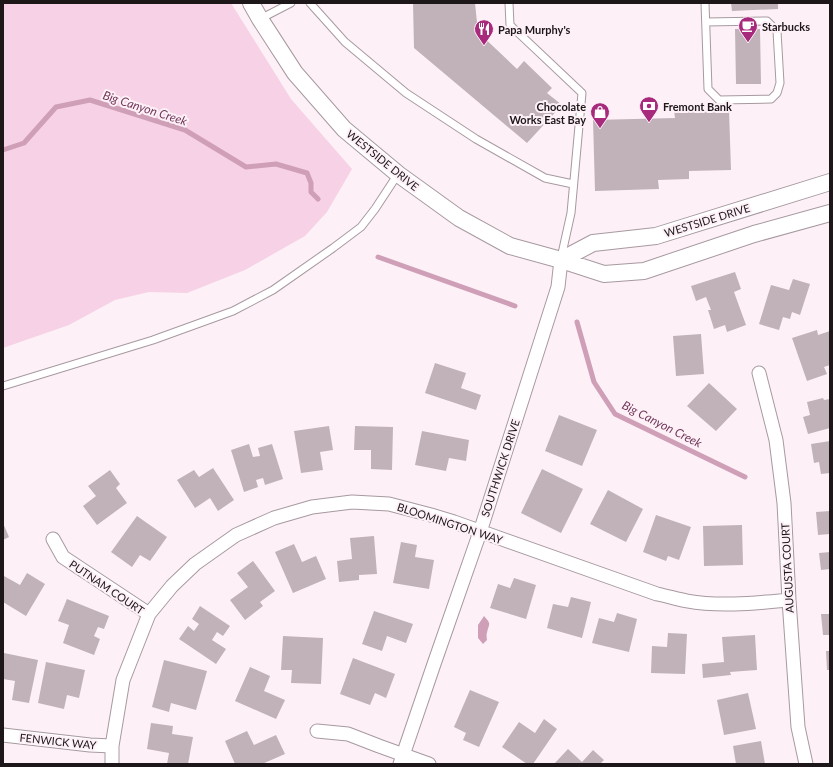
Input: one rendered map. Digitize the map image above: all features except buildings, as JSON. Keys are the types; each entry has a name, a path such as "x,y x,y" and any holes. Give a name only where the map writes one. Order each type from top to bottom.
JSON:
{"street":[{"name":"WESTSIDE DRIVE","path":"251,3 296,73 344,129 398,174 459,218 510,246 604,274 644,271 754,234 830,213"},
{"name":"WESTSIDE DRIVE","path":"561,260 593,243 656,236 830,182"},
{"name":"SOUTHWICK DRIVE","path":"402,759 480,532 558,287 561,260"},
{"name":"AUGUSTA COURT","path":"759,373 776,440 784,503 798,727 806,764"},
{"name":"BLOOMINGTON WAY","path":"112,764 112,746 123,680 149,614 172,586 195,564 236,535 274,518 312,507 352,502 389,504 431,515 657,594 688,601 717,604 789,600"},
{"name":"PUTNAM COURT","path":"53,539 63,557 149,614"},
{"path":"317,731 348,734 402,759 430,764"},
{"name":"FENWICK WAY","path":"3,736 112,746"}],"lane":[{"path":"260,19 291,3"},
{"path":"310,3 345,42 406,93 476,139 545,178 574,184"},
{"path":"509,3 510,25 582,93 571,213 561,260"},
{"path":"705,3 708,89 719,100 772,99 777,93 780,83 777,31 767,21 706,22"},
{"path":"3,386 153,340 233,311 273,290 361,227 398,174"}],"shaded area":[{"path":"3,3 231,3 291,99 352,169 327,212 305,236 245,270 187,293 149,292 115,300 69,325 3,348"},
{"path":"484,616 489,624 487,640 483,644 478,638 478,625"}],"waterway":[{"name":"Big Canyon Creek","path":"3,150 24,143 56,107 90,100 185,130 246,167 276,164 307,173 311,183 311,192 318,199"},
{"name":"Big Canyon Creek","path":"378,257 515,306"},
{"name":"Big Canyon Creek","path":"577,322 594,382 615,414 745,477"}],"place":[{"name":"Starbucks","path":"748,43"},
{"name":"Papa Murphy's","path":"484,46"},
{"name":"Fremont Bank","path":"649,123"},
{"name":"Chocolate Works East Bay","path":"600,129"}]}
